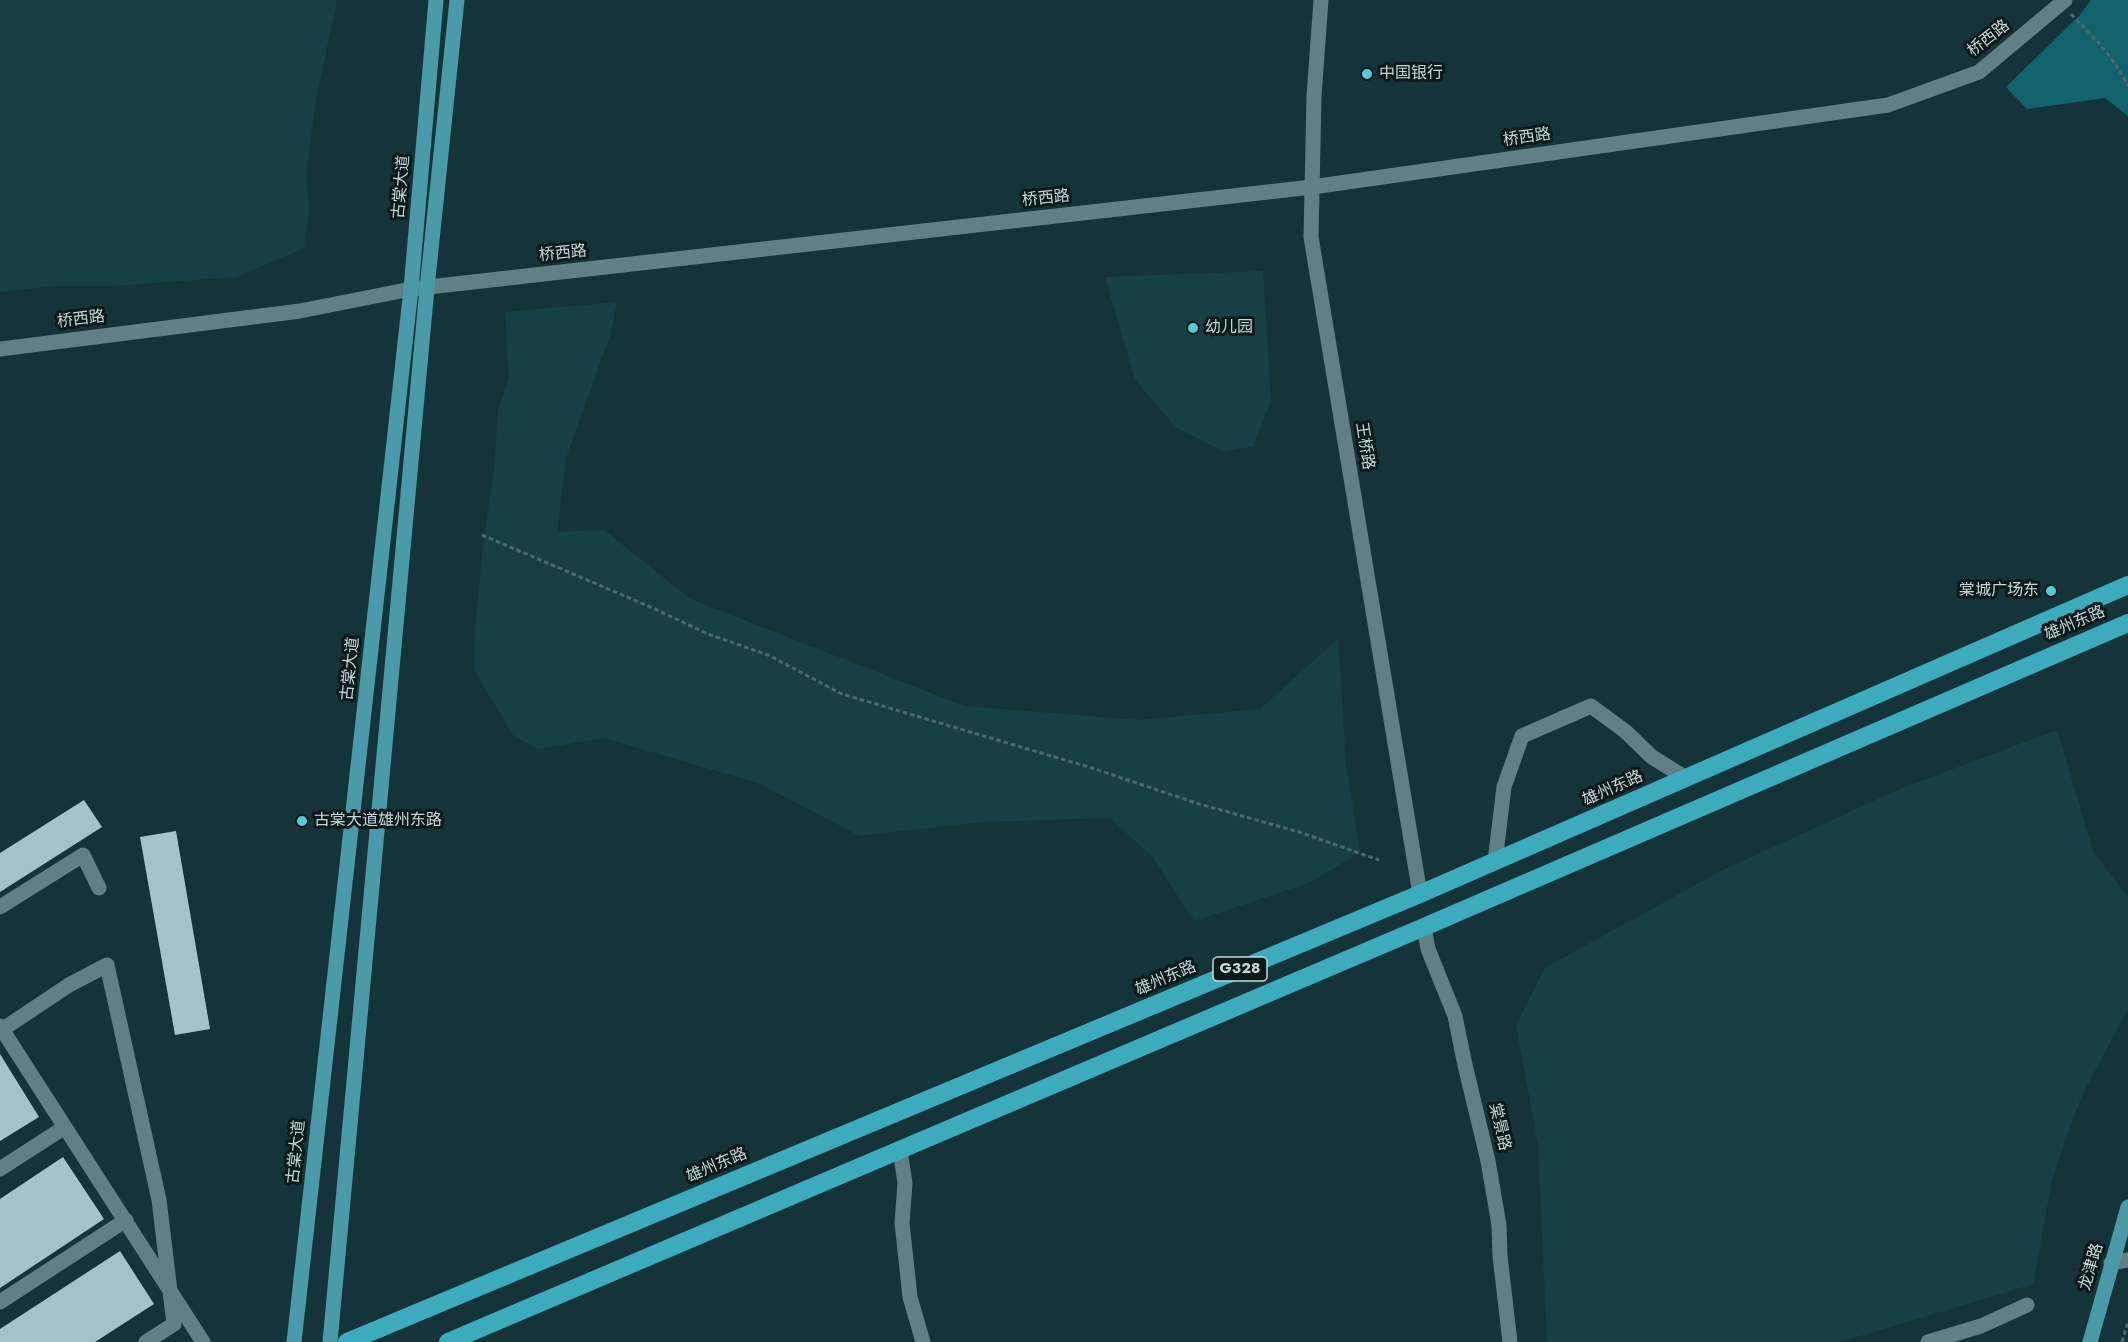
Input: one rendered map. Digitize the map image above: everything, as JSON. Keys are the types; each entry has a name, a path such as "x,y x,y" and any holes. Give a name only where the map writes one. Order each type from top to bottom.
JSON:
{"highway":[{"name":"雄州东路","path":"346,1342 1420,894 2128,585"},
{"name":"雄州东路","path":"448,1342 1424,927 2128,623"}],"main road":[{"name":"古棠大道","path":"330,1342 419,289 436,0"},
{"name":"古棠大道","path":"294,1342 419,289 457,0"},
{"name":"龙津路","path":"2090,1339 2128,1208"}],"street":[{"name":"王桥路","path":"1321,0 1314,96 1311,237 1420,894"},
{"name":"桥西路","path":"0,349 300,311 419,289 1312,187 1888,105 1979,72 2063,2"},
{"path":"1495,862 1504,786 1522,736 1591,706 1625,731 1652,757 1686,778"},
{"path":"0,907 82,855 99,888"},
{"name":"棠景路","path":"1424,927 1428,949 1455,1016 1488,1161 1499,1225 1500,1256 1510,1342"},
{"path":"146,1342 174,1324 170,1290 159,1200 107,965 69,985 1,1029 126,1220 170,1290 203,1342"},
{"path":"0,1169 65,1127"},
{"path":"900,1150 905,1183 902,1223 910,1297 923,1342"},
{"path":"0,1302 126,1220"},
{"path":"2111,1263 2128,1260"},
{"path":"1928,1342 1981,1326 2027,1305"}],"path":[{"path":"2063,2 2096,38 2119,68 2128,86"},
{"path":"482,535 708,634 768,655 842,694 1092,768 1196,803 1299,832 1379,860"},
{"path":"2122,1342 2128,1322"}],"shaded area":[{"path":"0,0 337,0 316,100 306,173 309,212 304,248 237,277 112,286 58,286 0,292"},
{"path":"2091,0 2128,0 2128,116 2105,98 2027,109 2006,87 2079,16"},
{"name":"幼儿园","path":"1263,271 1271,401 1253,446 1224,452 1176,427 1135,380 1105,277"},
{"path":"617,302 610,335 566,458 557,532 604,530 690,599 964,706 1138,720 1260,709 1338,639 1346,765 1360,852 1311,882 1194,921 1152,856 1110,818 980,822 860,836 758,783 604,738 538,749 513,735 474,670 475,629 483,546 494,470 498,411 509,378 505,312"},
{"path":"2057,730 2093,851 2128,898 2128,1009 2082,1095 2065,1141 2052,1180 2033,1284 1840,1342 1547,1342 1538,1144 1516,1025 1545,968 1719,872 1900,789"}],"building":[{"path":"84,800 102,827 0,892 0,853"},
{"path":"176,831 210,1029 175,1035 140,837"},
{"path":"0,1054 39,1117 0,1141"},
{"path":"63,1157 104,1219 0,1288 0,1199"},
{"path":"120,1251 154,1304 95,1342 0,1342 0,1329"}],"place":[{"name":"中国银行","path":"1367,74"},
{"name":"幼儿园","path":"1193,328"},
{"name":"棠城广场东","path":"2051,591"},
{"name":"古棠大道雄州东路","path":"302,821"}]}
